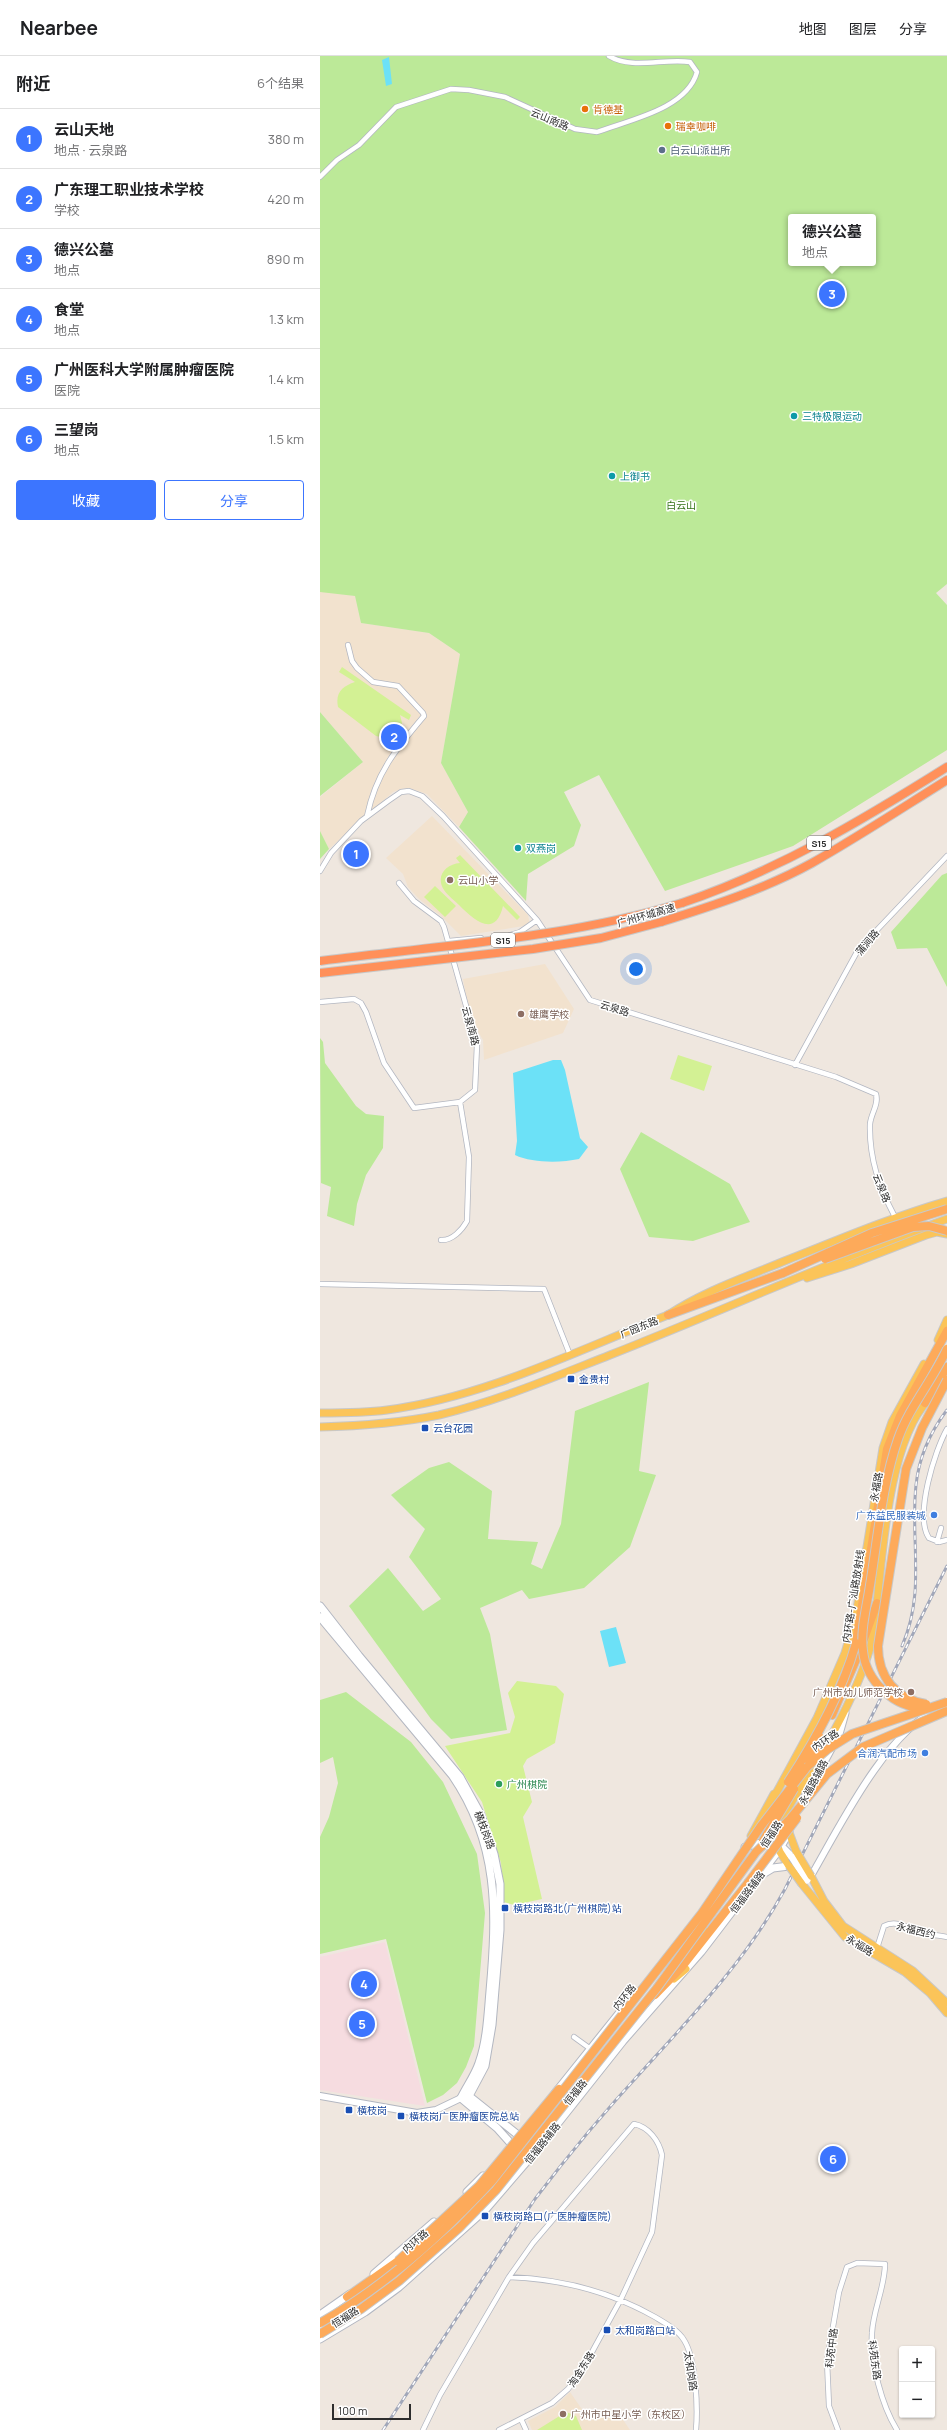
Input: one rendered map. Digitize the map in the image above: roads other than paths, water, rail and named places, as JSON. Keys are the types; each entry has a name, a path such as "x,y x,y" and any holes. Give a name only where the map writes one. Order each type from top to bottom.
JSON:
{"highway":[{"name":"广州环城高速","path":"320,961 532,936 582,928 682,904 732,886 795,857 885,806 947,767"},
{"name":"广州环城高速","path":"320,973 533,949 601,938 661,922 706,908 762,886 811,863 947,780"},
{"path":"783,1273 872,1233 947,1210"},
{"path":"668,1315 783,1273 804,1267 907,1228 929,1226 947,1231"},
{"name":"内环路-广汕路放射线","path":"744,1850 811,1746 844,1679 859,1630 887,1449 900,1416 947,1331"},
{"path":"947,1349 908,1417 894,1451 880,1526 862,1644 864,1659 870,1673 879,1686 889,1695 914,1707 947,1704"},
{"path":"926,1403 947,1367"},
{"path":"947,1380 920,1433 906,1469 878,1654 884,1677 899,1693 919,1702 947,1704"},
{"path":"756,1852 794,1789 832,1715 856,1661 877,1603"},
{"name":"内环路","path":"320,2324 386,2278 472,2203 524,2143 702,1912 744,1850 799,1776 824,1751 857,1733 947,1704"},
{"name":"内环路","path":"320,2333 361,2309 399,2281 459,2228 496,2190 657,1988 756,1852 790,1819 827,1774 863,1746 947,1711"},
{"path":"648,2002 678,1972 712,1930 787,1831 827,1774"},
{"path":"347,2297 398,2261 479,2186 623,2014"}],"main road":[{"name":"广园东路","path":"320,1413 369,1412 412,1405 484,1386 570,1355 668,1315 705,1294 895,1217 947,1201"},
{"path":"828,1244 932,1216 947,1210"},
{"path":"902,1215 932,1216"},
{"name":"广园东路","path":"320,1427 413,1420 484,1402 631,1347 947,1219"},
{"path":"784,1284 851,1264 947,1227"},
{"path":"926,1235 937,1232 947,1235"},
{"name":"永福路","path":"947,1320 930,1355 887,1434 869,1530 856,1615 845,1654 830,1692 798,1757 774,1794 770,1812 772,1832 775,1842 780,1848 789,1866 807,1880 850,1932 913,1971 947,2003"},
{"name":"永福路","path":"787,1809 846,1708 858,1683 870,1647 897,1469 905,1442 926,1403 947,1380"},
{"name":"横枝岗路","path":"320,1606 384,1687 460,1777 480,1815 494,1854 500,1884 500,1924 492,2025 485,2066 465,2097"},
{"name":"横枝岗路","path":"320,1616 457,1782 473,1814 489,1857 494,1884 494,1913 489,2005 480,2062 465,2097"},
{"name":"永福路辅路","path":"788,1834 839,1734 846,1708"},
{"name":"恒福路","path":"320,2324 339,2313 384,2282 453,2223 491,2184 518,2152 530,2148 592,2051 637,1996 744,1850 774,1794"},
{"path":"787,1809 788,1834 794,1854 807,1880"},
{"name":"恒福路","path":"320,2333 375,2298 424,2258 479,2207 530,2148 687,1954 787,1809"},
{"name":"恒福路辅路","path":"320,2339 383,2300 456,2238 486,2209 530,2148 686,1969 757,1880 788,1834"},
{"path":"744,1850 766,1841 775,1842"},
{"name":"永福路","path":"780,1848 794,1854"},
{"path":"757,1880 773,1868 789,1866"},
{"name":"永福路","path":"807,1880 845,1937 905,1972 930,1993 947,2014"},
{"name":"恒福路辅路","path":"320,2315 347,2297 452,2206 513,2146 592,2051 662,1962"},
{"path":"648,2002 686,1969"},
{"path":"465,2097 520,2137 530,2148"},
{"path":"465,2097 497,2128 518,2152"},
{"path":"339,2313 347,2297"}],"street":[{"name":"云山南路","path":"320,177 337,160 358,145 396,107 444,90 469,90 505,97 558,123 590,133 597,132 666,107 685,94 695,82 698,72 690,62 676,60 619,62 609,56"},
{"path":"348,645 352,661 357,668 373,682 398,686 423,713 424,716 393,752 382,769 370,800 367,816"},
{"name":"云泉路","path":"320,871 331,853 367,816 401,792 410,791 422,796 443,816 537,920 590,1000 836,1077 876,1094 878,1101 870,1121 870,1146 881,1192 895,1217"},
{"name":"蒲涧路","path":"795,1065 858,950 947,856"},
{"name":"云泉南路","path":"399,883 414,901 441,921 449,941 478,1054 475,1090 460,1102"},
{"path":"449,941 510,935 520,932 537,920"},
{"path":"320,1002 354,998 361,1003 377,1038 384,1063 414,1108 460,1102 469,1158 467,1221 462,1230 455,1235 441,1240"},
{"path":"320,1284 544,1289 570,1355"},
{"path":"947,1429 933,1460 926,1496 926,1530 929,1538 937,1542 947,1540"},
{"path":"937,1542 941,1528"},
{"path":"807,1880 883,1757 926,1714 947,1704"},
{"name":"永福西约","path":"877,1948 884,1926 889,1923 906,1926 920,1932 947,1936"},
{"path":"637,1996 648,2002"},
{"path":"574,2037 592,2051"},
{"path":"320,2096 417,2113 436,2110 465,2097"},
{"name":"淘金东路","path":"499,2430 552,2403 575,2381 622,2299 652,2232 662,2155 660,2148 652,2135 642,2126 634,2124 533,2243 509,2277"},
{"name":"科苑东路","path":"847,2267 856,2263 885,2264 872,2333 876,2377 892,2422 897,2430"},
{"name":"科苑中路","path":"838,2430 829,2406 827,2361 839,2292 847,2267"},
{"path":"423,2430 440,2395 509,2277"},
{"name":"太和岗路","path":"509,2277 538,2279 592,2290 622,2299 659,2319 684,2339 693,2373 696,2430"},
{"path":"521,2419 526,2430"}],"water":[{"path":"389,57 392,84 386,86 382,60"},
{"path":"553,1060 561,1060 565,1070 580,1138 588,1147 579,1159 546,1162 522,1158 515,1155 517,1141 513,1073"},
{"path":"616,1627 626,1663 609,1667 600,1631"}],"railway":[{"path":"902,1646 909,1626 915,1586 915,1505 916,1485 920,1464 931,1436 947,1410"},
{"path":"383,2430 535,2199 601,2117 702,2005 755,1938 785,1889 947,1566"}],"place":[{"name":"肯德基","path":"585,109"},
{"name":"瑞幸咖啡","path":"668,126"},
{"name":"白云山派出所","path":"662,150"},
{"name":"德兴公墓","path":"832,294"},
{"name":"三特极限运动","path":"794,416"},
{"name":"上御书","path":"612,476"},
{"name":"广东理工职业技术学校","path":"394,737"},
{"name":"双燕岗","path":"518,848"},
{"name":"云山天地","path":"356,854"},
{"name":"云山小学","path":"450,880"},
{"name":"雄鹰学校","path":"521,1014"},
{"name":"金贵村","path":"571,1379"},
{"name":"云台花园","path":"425,1428"},
{"name":"广东益民服装城","path":"934,1515"},
{"name":"广州市幼儿师范学校","path":"911,1692"},
{"name":"合润汽配市场","path":"925,1753"},
{"name":"广州棋院","path":"499,1784"},
{"name":"横枝岗路北(广州棋院)站","path":"505,1908"},
{"name":"食堂","path":"364,1984"},
{"name":"广州医科大学附属肿瘤医院","path":"362,2024"},
{"name":"横枝岗","path":"349,2110"},
{"name":"横枝岗广医肿瘤医院总站","path":"401,2116"},
{"name":"三望岗","path":"833,2159"},
{"name":"横枝岗路口(广医肿瘤医院)","path":"485,2216"},
{"name":"太和岗路口站","path":"607,2330"},
{"name":"广州市中星小学（东校区）","path":"563,2414"}],"park label":[{"name":"白云山","path":"681,505"}]}
